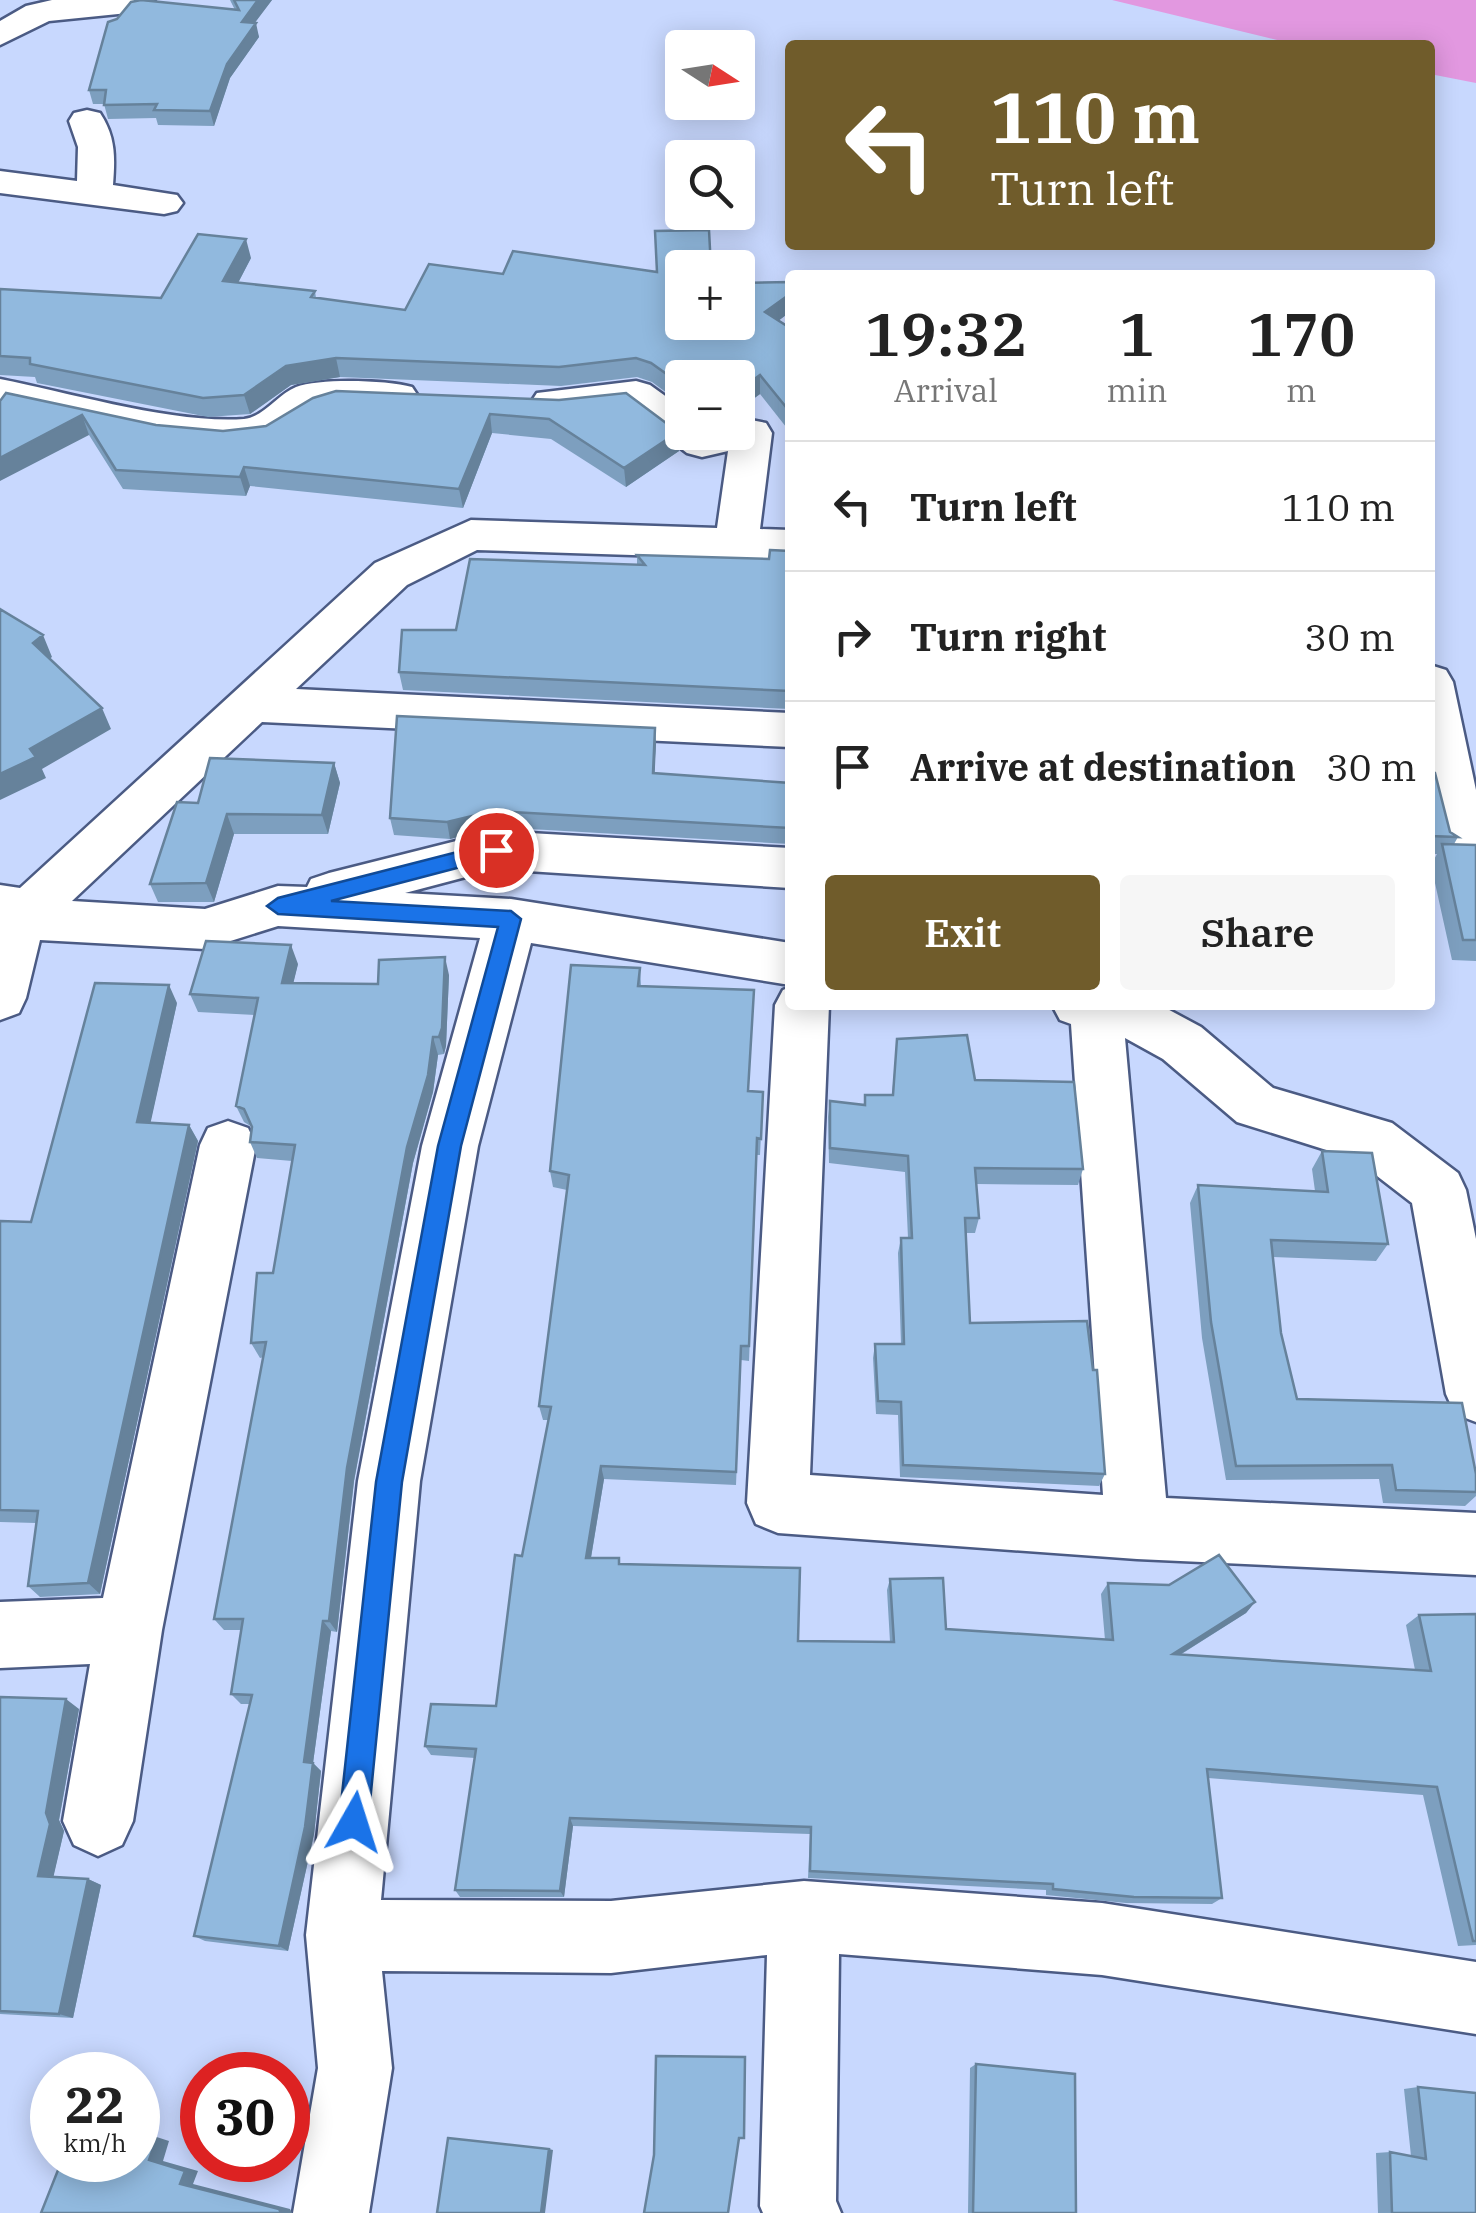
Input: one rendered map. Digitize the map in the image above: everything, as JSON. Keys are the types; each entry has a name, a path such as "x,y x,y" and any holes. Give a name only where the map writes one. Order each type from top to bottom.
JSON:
{"street":[{"path":"0,36 38,13 70,6 138,2"},
{"path":"87,121 97,150 94,194"},
{"path":"0,182 164,203"},
{"path":"0,392 208,434 260,431 308,397 340,394 432,398"},
{"path":"506,400 561,403 636,394 665,415"},
{"path":"755,432 785,416"},
{"path":"737,542 750,450"},
{"path":"0,998 10,908 248,704 391,574 470,535 785,544"},
{"path":"248,704 785,730"},
{"path":"1435,730 1438,759 1462,836"},
{"path":"10,908 205,929 278,906 496,850 785,868"},
{"path":"278,906 511,919 785,963"},
{"path":"331,2213 355,2068 342,1936 389,1482 450,1146 511,919"},
{"path":"802,1010 778,1503 1137,1528 1476,1544"},
{"path":"1087,1010 1137,1528"},
{"path":"1110,1010 1127,1013 1182,1042 1256,1106 1372,1140 1438,1190 1476,1394"},
{"path":"98,1821 129,1630 228,1146"},
{"path":"0,1636 129,1630"},
{"path":"342,1936 611,1936 804,1916 1102,1939 1476,1998"},
{"path":"804,1916 798,2206 804,2213"}],"shaded area":[{"path":"1112,0 1476,0 1476,83 1435,75 1435,40 1277,40"}],"building":[{"path":"234,0 258,0 242,22 256,23 227,64 210,111 154,110 157,104 104,105 106,90 89,90 108,22 117,19 131,2 239,10"},
{"path":"709,230 710,250 665,250 665,340 755,340 755,283 785,282 785,298 765,312 785,325 785,406 760,375 755,379 755,360 665,360 665,373 636,358 559,367 336,358 286,366 244,395 203,398 30,364 30,358 0,356 0,289 161,298 198,234 246,239 223,281 315,291 311,297 405,310 429,264 503,274 513,251 657,272 655,231"},
{"path":"336,391 559,400 626,393 665,422 665,441 624,468 549,419 490,414 459,489 244,467 240,477 116,470 82,415 0,458 0,401 6,393 156,425 223,431 266,426 313,398"},
{"path":"770,550 785,551 785,691 399,672 402,630 456,630 470,559 645,565 637,555 769,559"},
{"path":"0,609 43,635 33,643 102,708 30,749 36,757 0,774"},
{"path":"397,716 655,728 653,773 785,783 785,828 493,811 447,822 390,818"},
{"path":"210,758 334,763 322,815 227,814 206,883 150,884 177,802 198,803"},
{"path":"1435,773 1450,832 1458,837 1435,836"},
{"path":"1442,844 1476,845 1476,940 1463,940"},
{"path":"206,941 291,945 282,983 378,984 379,960 445,957 442,1028 439,1037 433,1037 428,1075 407,1147 347,1468 329,1621 323,1621 304,1762 313,1763 305,1827 279,1946 194,1936 252,1695 231,1694 243,1619 214,1619 266,1342 251,1343 257,1273 273,1273 295,1145 250,1142 252,1127 244,1109 236,1106 258,998 190,994"},
{"path":"571,965 640,968 638,986 754,990 748,1091 763,1092 761,1139 757,1138 749,1346 741,1346 736,1472 601,1466 586,1558 619,1558 619,1564 800,1568 798,1641 894,1642 890,1579 943,1578 946,1629 1113,1640 1108,1583 1169,1585 1219,1555 1255,1602 1173,1654 1431,1671 1419,1615 1476,1614 1476,1941 1437,1787 1207,1769 1222,1898 1134,1897 1053,1889 1053,1884 810,1871 811,1827 570,1818 560,1891 455,1890 476,1749 425,1746 431,1704 496,1706 515,1555 522,1556 551,1407 539,1406 569,1175 550,1171"},
{"path":"95,983 169,985 137,1122 189,1125 88,1583 28,1586 38,1511 0,1510 0,1221 31,1222"},
{"path":"967,1035 975,1080 1074,1082 1083,1169 975,1168 979,1218 965,1218 970,1323 1087,1321 1093,1370 1097,1370 1105,1474 903,1465 901,1402 878,1401 875,1344 904,1344 901,1238 912,1238 908,1156 830,1148 830,1101 865,1105 865,1095 893,1095 897,1039"},
{"path":"1322,1151 1372,1153 1388,1244 1271,1240 1281,1333 1297,1399 1462,1403 1476,1492 1396,1490 1392,1465 1236,1466 1211,1322 1198,1185 1328,1192"},
{"path":"0,1697 66,1699 46,1813 50,1824 38,1876 88,1879 59,2014 0,2011"},
{"path":"656,2056 745,2057 744,2138 739,2138 728,2213 644,2213 654,2155"},
{"path":"976,2064 1075,2074 1076,2213 973,2213"},
{"path":"1418,2087 1476,2093 1476,2213 1392,2213 1390,2152 1426,2159"},
{"path":"448,2138 549,2149 541,2213 437,2213"},
{"path":"160,2163 180,2169 180,2184 279,2209 281,2213 41,2213 53,2182 160,2182"}],"route":[{"path":"354,1822 389,1482 450,1146 511,919 278,906 496,850"}]}
